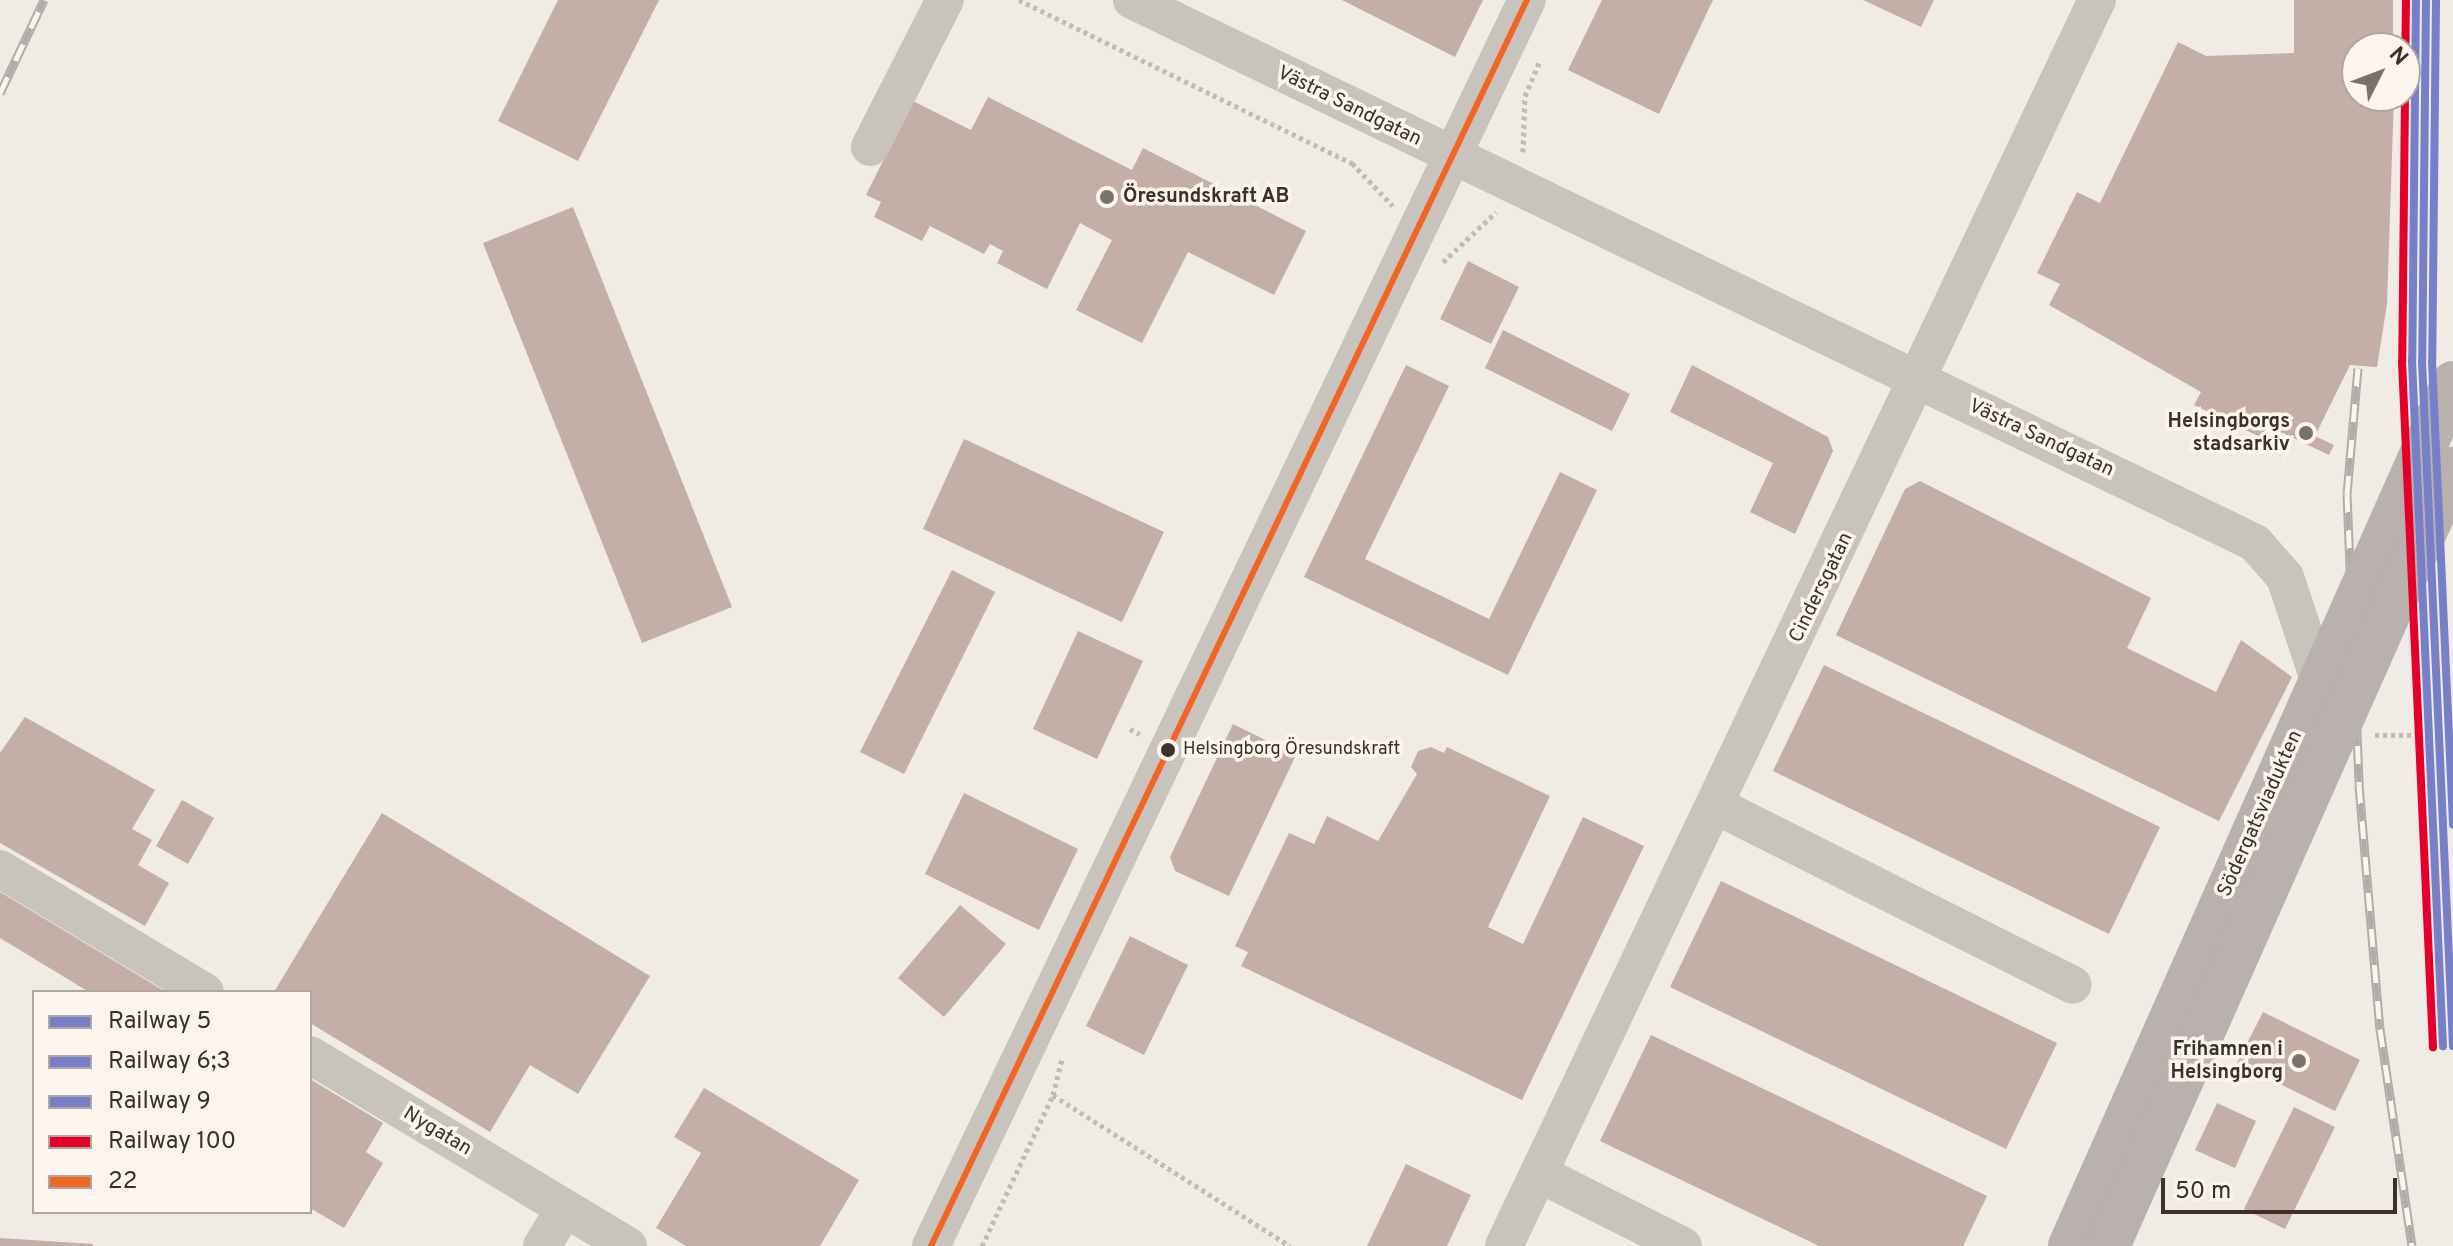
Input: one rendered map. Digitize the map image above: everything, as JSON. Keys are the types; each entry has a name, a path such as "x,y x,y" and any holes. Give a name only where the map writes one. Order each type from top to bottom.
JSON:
{"main road":[{"name":"Södergatsviadukten","path":"2070,1246 2453,383"},
{"name":"Södergatsviadukten","path":"2108,1246 2453,469"}],"street":[{"path":"870,147 945,0"},
{"name":"Västra Sandgatan","path":"1132,0 1452,158 1510,183 2255,543 2285,577 2323,683 2326,712 2091,1246"},
{"path":"931,1246 1527,0"},
{"name":"Cindersgatan","path":"1504,1246 1920,383 2097,0"},
{"path":"1717,806 2073,985"},
{"path":"0,869 202,990"},
{"name":"Nygatan","path":"312,1056 628,1246"},
{"path":"1540,1174 1683,1246"},
{"path":"542,1246 565,1208"}],"path":[{"path":"1019,0 1352,163 1377,197 1461,242"},
{"path":"1438,274 1461,242 1494,216 1510,183 1523,152 1525,96 1543,53"},
{"path":"2372,736 2418,735"},
{"path":"982,1246 1053,1095 1068,1045"},
{"path":"1053,1095 1290,1246"}],"building":[{"path":"558,0 659,0 578,161 498,121"},
{"path":"1342,0 1483,0 1455,57"},
{"path":"1602,0 1713,0 1659,114 1568,70"},
{"path":"1863,0 1934,0 1921,27"},
{"path":"2294,0 2393,0 2393,32 2341,32 2341,112 2393,112 2387,304 2377,367 2350,365 2315,436 2334,445 2329,455 2270,427 2264,439 2194,405 2201,392 2049,305 2060,284 2037,273 2077,192 2100,203 2178,42 2206,56 2294,53"},
{"path":"988,97 1132,170 1143,148 1306,231 1274,295 1188,252 1142,343 1076,310 1112,240 1080,223 1047,289 997,263 1003,251 990,244 984,254 930,226 922,241 874,217 881,202 866,195 913,101 971,130"},
{"path":"573,207 732,607 642,643 483,243"},
{"path":"1468,261 1519,287 1491,344 1440,319"},
{"path":"1503,330 1630,394 1612,431 1485,368"},
{"path":"1406,365 1449,386 1365,559 1489,619 1560,472 1597,490 1508,675 1304,577"},
{"path":"1692,365 1828,437 1833,451 1795,534 1750,512 1773,463 1670,412"},
{"path":"964,439 1164,532 1122,622 923,529"},
{"path":"1920,481 2151,598 2127,648 2216,692 2241,640 2292,677 2219,821 1836,635 1905,489"},
{"path":"952,570 995,592 904,774 860,752"},
{"path":"1078,631 1143,661 1097,759 1033,729"},
{"path":"1824,665 2160,827 2109,934 1773,771"},
{"path":"25,717 155,790 132,829 152,840 138,865 169,883 145,926 0,843 0,753"},
{"path":"1233,724 1296,755 1229,896 1175,871 1170,857"},
{"path":"1431,747 1444,753 1447,747 1550,796 1488,927 1523,944 1583,817 1644,846 1522,1100 1241,966 1248,952 1235,946 1289,833 1314,844 1327,816 1378,841 1417,774 1411,767 1418,751"},
{"path":"964,793 1078,849 1039,930 925,874"},
{"path":"182,800 214,818 188,864 156,846"},
{"path":"382,813 650,976 578,1094 530,1065 490,1132 312,1024 312,990 275,990"},
{"path":"1721,881 2057,1043 2006,1149 1670,987"},
{"path":"0,892 163,990 86,990 0,938"},
{"path":"960,905 1006,944 944,1017 898,978"},
{"path":"1130,936 1188,965 1144,1055 1086,1026"},
{"name":"Frihamnen i Helsingborg","path":"2263,1012 2360,1060 2335,1111 2237,1063"},
{"path":"1651,1035 1987,1196 1963,1246 1819,1246 1600,1141"},
{"path":"312,1080 383,1123 366,1152 383,1163 344,1228 312,1209"},
{"path":"704,1088 859,1180 820,1246 686,1246 656,1228 701,1153 674,1137"},
{"path":"2217,1103 2256,1121 2235,1168 2195,1150"},
{"path":"2294,1107 2335,1127 2285,1229 2244,1209"},
{"path":"1406,1164 1471,1195 1447,1246 1367,1246"},
{"path":"0,1238 93,1244 93,1246 0,1246"}],"railway":[{"path":"0,93 44,0"},
{"path":"2358,368 2347,494 2359,785 2380,1029 2412,1246"}],"rail line":[{"name":"100","path":"2406,0 2406,32"},
{"name":"6;3","path":"2416,0 2412,361 2443,1046"},
{"name":"5","path":"2426,0 2422,361 2453,1046"},
{"name":"9","path":"2436,0 2432,361 2453,825"},
{"name":"100","path":"2405,112 2402,362 2433,1047"}],"transit line":[{"name":"22","path":"931,1246 1527,0"}],"place":[{"name":"Öresundskraft AB","path":"1107,197"},
{"name":"Helsingborgs stadsarkiv","path":"2306,433"},
{"name":"Helsingborg Öresundskraft","path":"1168,750"},
{"name":"Frihamnen i Helsingborg","path":"2299,1061"}]}
